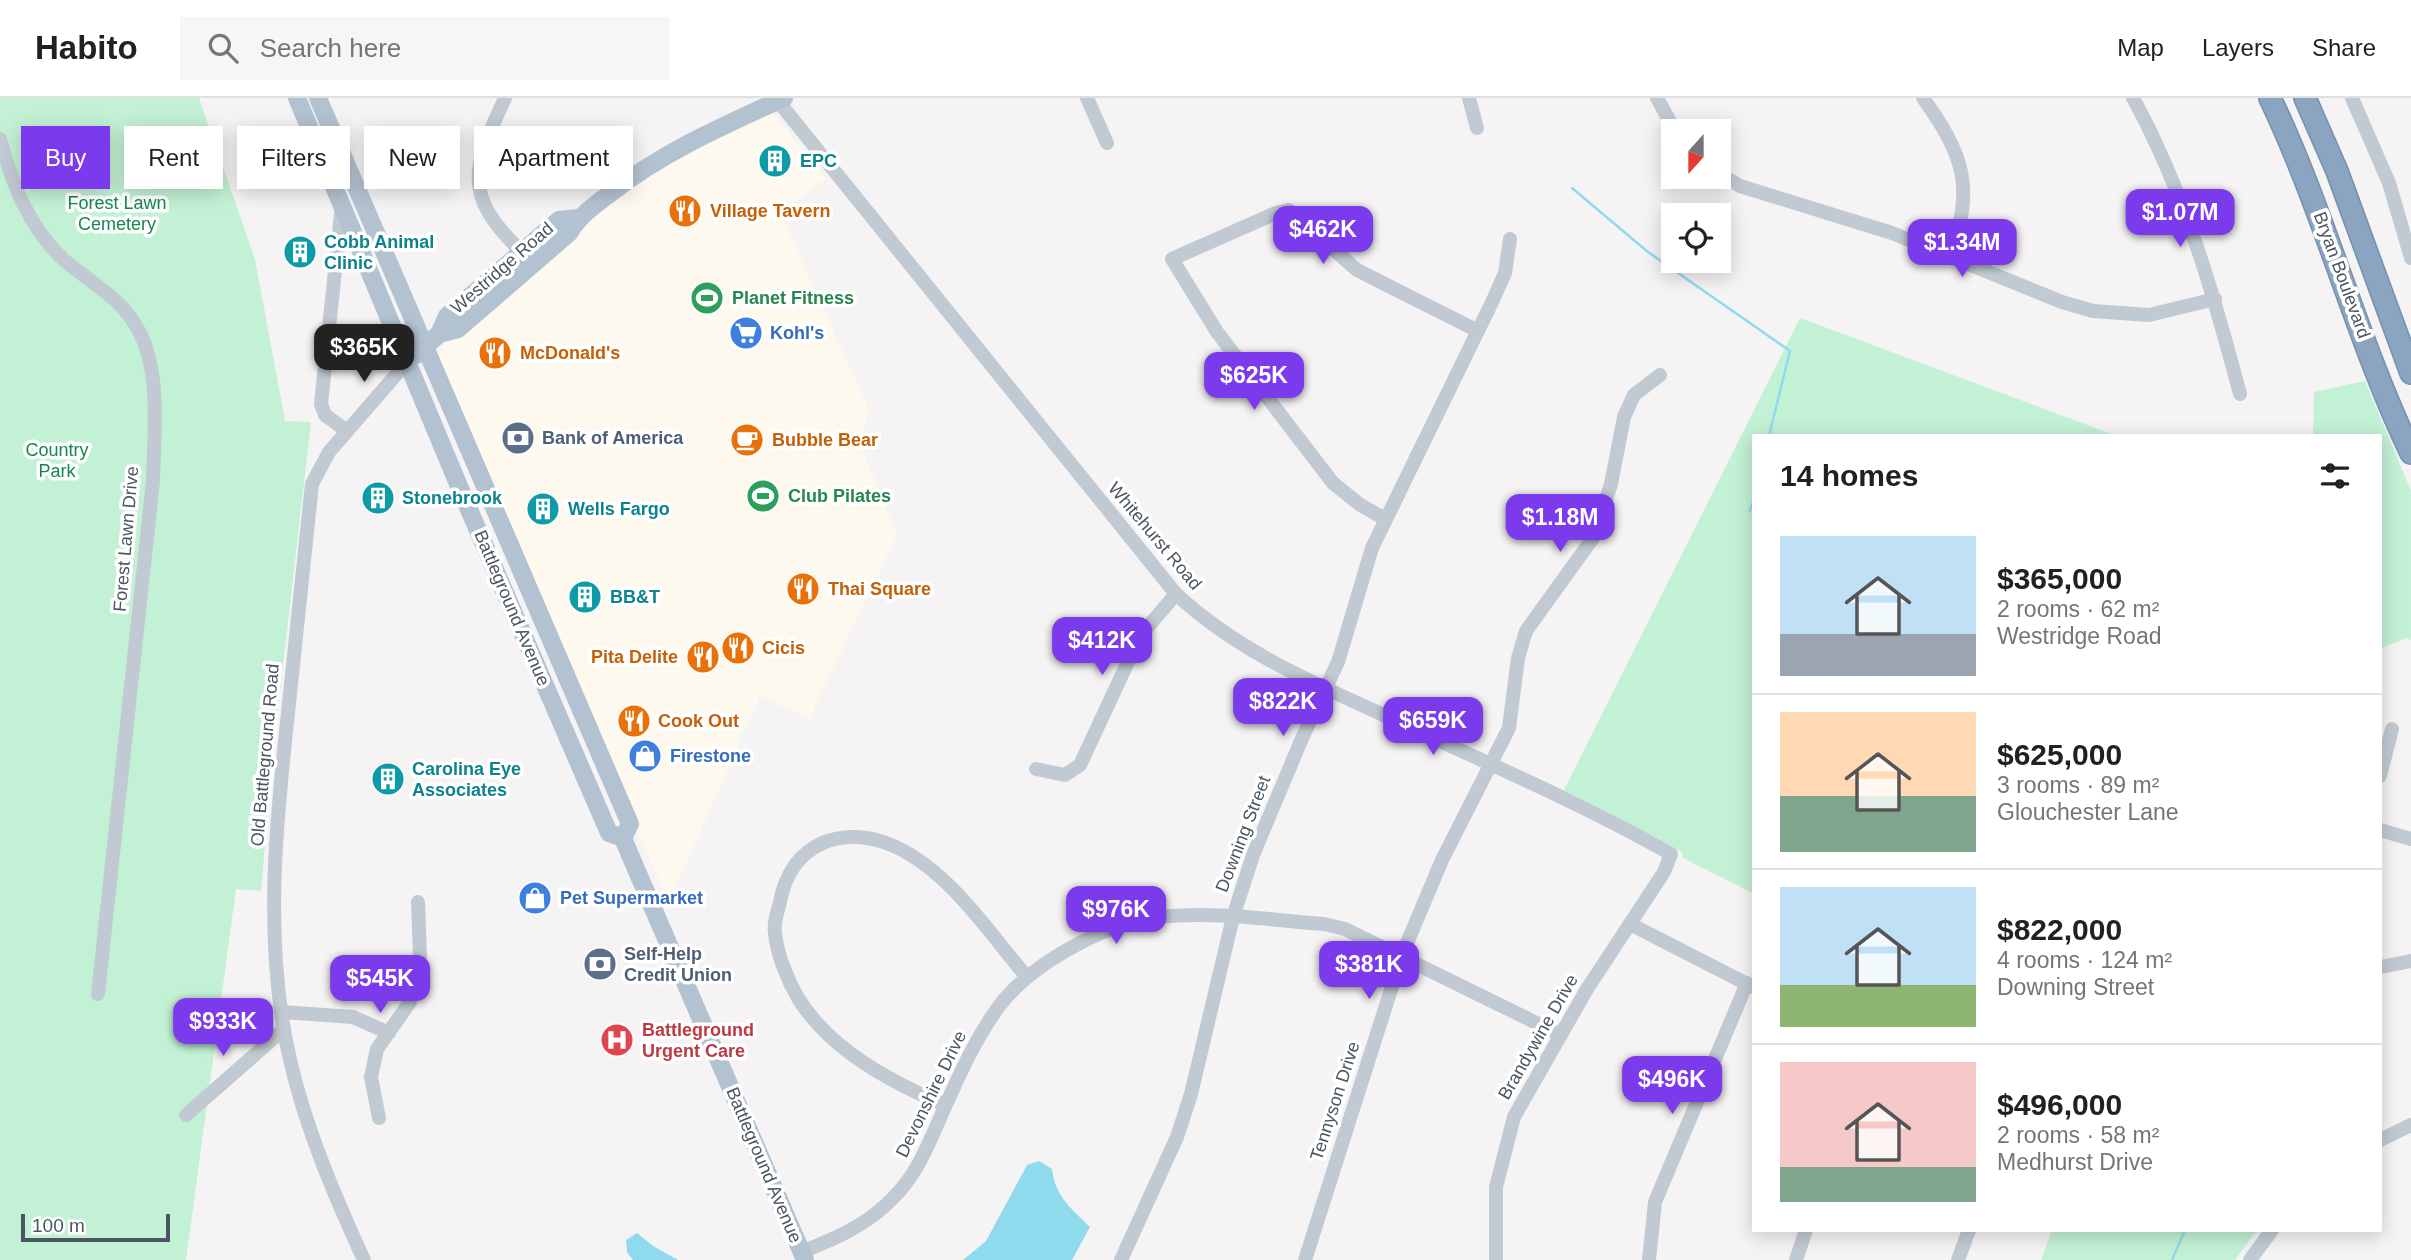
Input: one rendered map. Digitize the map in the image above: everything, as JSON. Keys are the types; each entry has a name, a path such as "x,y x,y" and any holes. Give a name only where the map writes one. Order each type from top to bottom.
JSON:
{"highway":[{"name":"Bryan Boulevard","path":"2270,98 2329,236 2379,376 2411,453"},
{"name":"Bryan Boulevard","path":"2305,98 2337,171 2411,373"}],"main road":[{"name":"Battleground Avenue","path":"297,98 609,833 623,838 803,1256"},
{"name":"Battleground Avenue","path":"318,98 385,248 424,348 630,824 623,838"},
{"name":"Westridge Road","path":"439,334 458,329 569,233 578,218 630,178 675,149 781,99"},
{"name":"Westridge Road","path":"408,362 439,334 447,316 559,220 578,218"},
{"path":"522,632 536,640 551,668 563,668"}],"street":[{"path":"505,98 485,142 478,179 482,205 522,252"},
{"path":"1087,98 1107,143"},
{"path":"1469,98 1477,128"},
{"path":"1657,98 1668,119"},
{"path":"1923,98 1943,125 1956,152 1966,194 1962,225 1950,255"},
{"path":"2133,98 2161,152 2215,299 2240,394"},
{"path":"2352,98 2389,183 2411,258"},
{"name":"Whitehurst Road","path":"781,99 1176,594 1230,639 1671,854"},
{"name":"Forest Lawn Drive","path":"0,139 25,209 46,241 64,259 114,296 130,314 149,361 154,426 153,481 99,994"},
{"path":"1731,181 1740,186 1892,233 2062,302 2093,311 2149,315 2215,299"},
{"path":"342,204 321,408 329,419 347,431"},
{"path":"1385,519 1359,504 1333,483 1217,332 1172,258 1276,213 1289,210 1357,270 1478,331"},
{"name":"Downing Street","path":"1121,1260 1177,1136 1191,1094 1233,917 1253,855 1346,641 1364,569 1385,519 1505,273 1510,239"},
{"path":"337,264 344,257 362,249"},
{"name":"Westridge Road","path":"347,431 408,362"},
{"name":"Tennyson Drive","path":"1305,1260 1402,955 1442,860 1509,728 1518,658 1526,631 1593,537 1611,484 1624,417 1634,395 1660,375"},
{"name":"Old Battleground Road","path":"347,431 315,475 306,534 272,895 276,974 284,1029 315,1144 364,1260"},
{"path":"1036,769 1065,775 1080,765 1140,636 1176,594"},
{"path":"2382,768 2392,729"},
{"path":"2382,831 2411,839"},
{"path":"945,1105 883,1076 847,1050 821,1027 798,998 783,965 774,931 781,892 792,866 813,845 845,836 872,838 898,848 951,889 1027,977"},
{"name":"Brandywine Drive","path":"1496,1260 1494,1210 1503,1149 1519,1106 1664,872 1671,854"},
{"path":"379,1118 371,1077 377,1049 410,1002 419,958 418,902"},
{"name":"Devonshire Drive","path":"803,1256 857,1227 893,1199 916,1170 978,1039 999,1007 1027,977 1075,947 1130,923 1168,916 1233,917 1324,924 1345,929 1561,1035"},
{"path":"1630,924 1750,985 1655,1202 1650,1260"},
{"path":"2382,967 2411,961"},
{"path":"282,1012 353,1017 389,1033"},
{"path":"186,1115 284,1029"},
{"path":"2382,1139 2411,1125"},
{"path":"1796,1260 1804,1232"},
{"path":"1958,1260 1968,1232"},
{"path":"2250,1260 2271,1232"}],"shaded area":[{"path":"771,111 826,179 787,206 785,223 869,410 861,446 897,535 809,719 760,696 669,903 576,693 438,358 445,343 624,191 633,189 633,185 664,163"}],"green space":[{"name":"Forest Lawn Cemetery","path":"0,98 199,98 209,126 124,126 124,189 223,189 223,167 255,259 285,421 311,422 275,735 261,891 236,889 186,1260 0,1260"},
{"path":"1800,318 2112,434 1752,434 1752,892 1683,858 1682,852 1564,790"},
{"path":"2365,381 2411,491 2411,640 2406,638 2382,648 2382,434 2313,434 2314,392"},
{"path":"2051,1232 2256,1232 2235,1260 2041,1260"}],"water":[{"path":"1039,1161 1052,1169 1061,1195 1090,1227 1072,1260 963,1260 986,1241 1027,1165"},
{"path":"637,1233 678,1260 633,1260 627,1252 626,1240"}],"waterway":[{"path":"1572,188 1648,252 1790,351 1769,434"},
{"path":"1750,511 1752,505"},
{"path":"2172,1260 2184,1232"}],"place":[{"name":"EPC","path":"775,161"},
{"name":"Village Tavern","path":"685,211"},
{"name":"Cobb Animal Clinic","path":"300,252"},
{"name":"Planet Fitness","path":"707,298"},
{"name":"Kohl's","path":"746,333"},
{"name":"McDonald's","path":"495,353"},
{"name":"Bank of America","path":"518,438"},
{"name":"Bubble Bear","path":"747,440"},
{"name":"Club Pilates","path":"763,496"},
{"name":"Stonebrook","path":"378,498"},
{"name":"Wells Fargo","path":"543,509"},
{"name":"Thai Square","path":"803,589"},
{"name":"BB&T","path":"585,597"},
{"name":"Cicis","path":"738,648"},
{"name":"Pita Delite","path":"703,657"},
{"name":"Cook Out","path":"634,721"},
{"name":"Firestone","path":"645,756"},
{"name":"Carolina Eye Associates","path":"388,779"},
{"name":"Pet Supermarket","path":"535,898"},
{"name":"Self-Help Credit Union","path":"600,964"},
{"name":"Battleground Urgent Care","path":"617,1040"}],"park label":[{"name":"Country Park","path":"57,460"}]}
